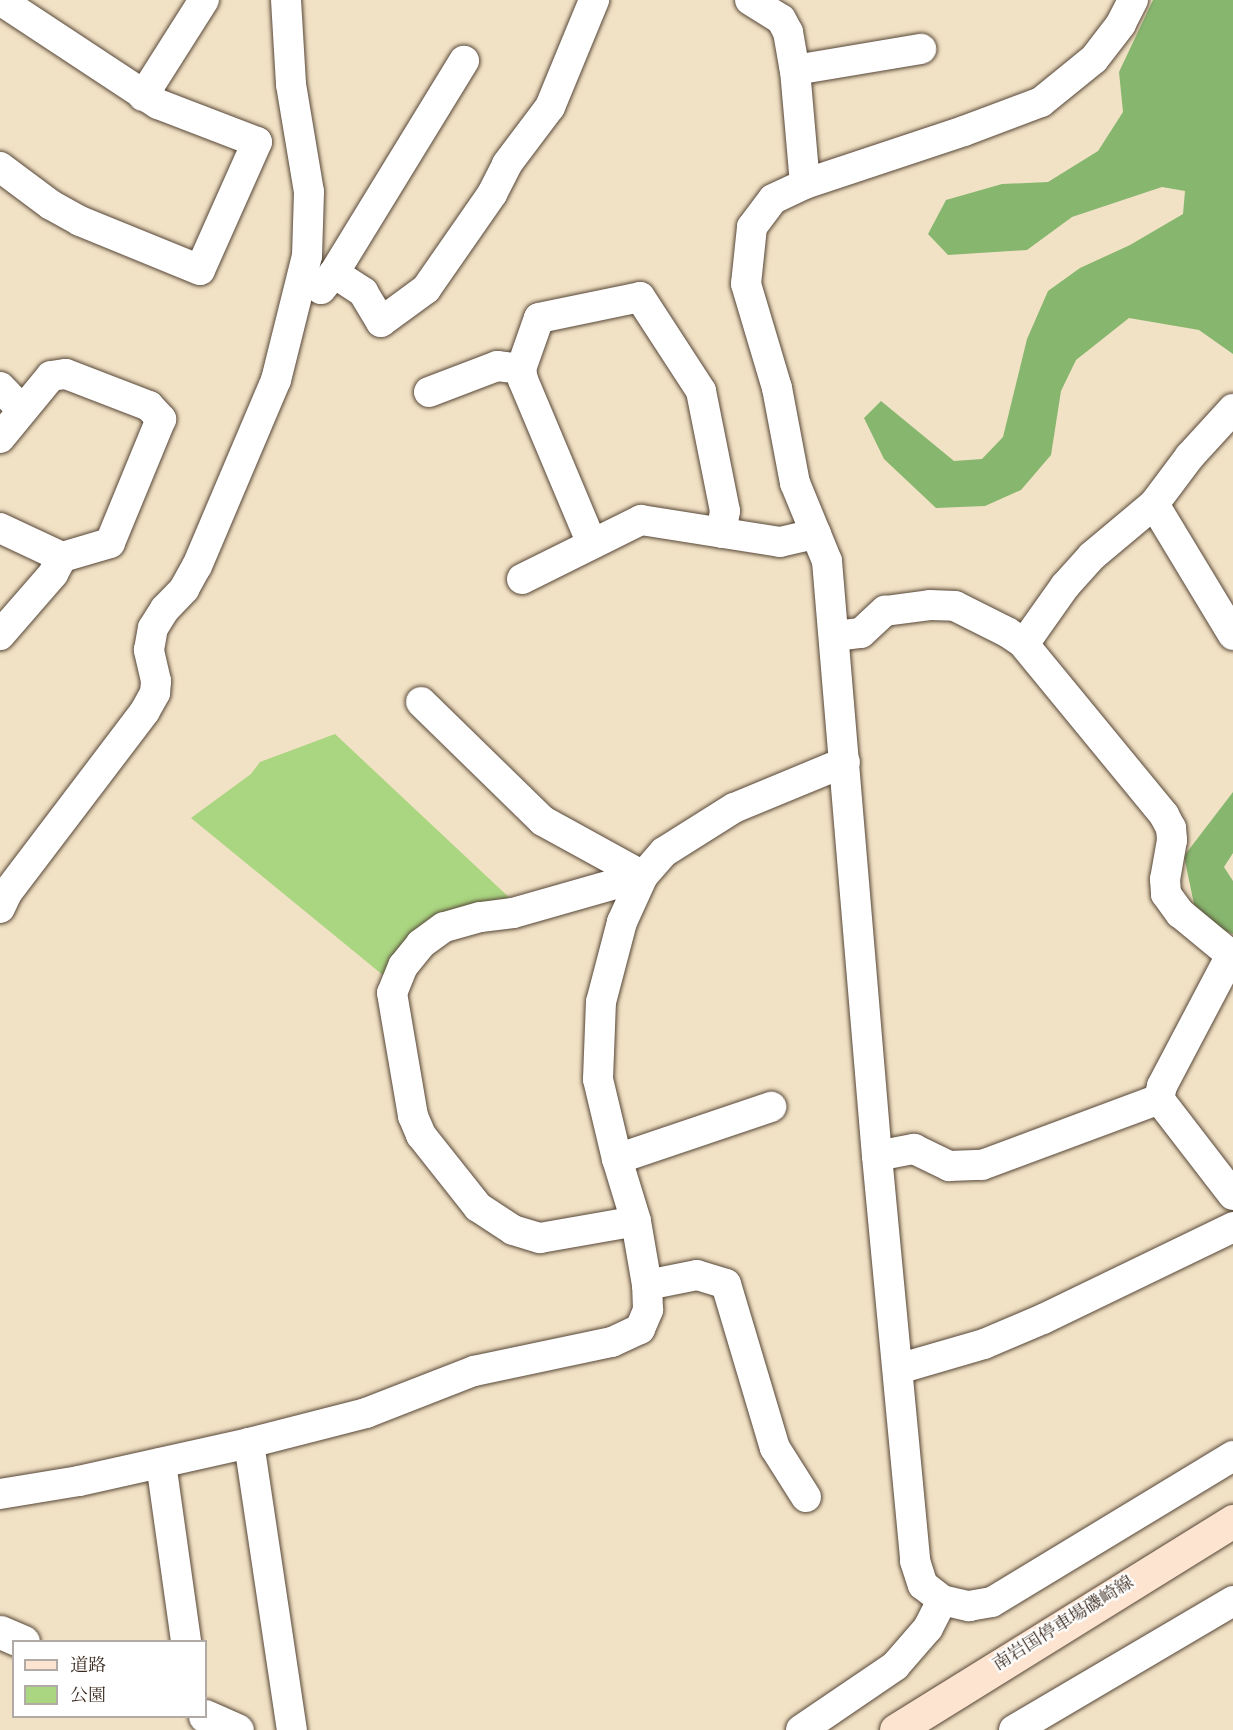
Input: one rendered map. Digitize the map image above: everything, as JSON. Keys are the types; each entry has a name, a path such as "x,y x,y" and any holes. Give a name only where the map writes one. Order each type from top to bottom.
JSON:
{"main road":[{"name":"南岩国停車場磯崎線","path":"896,1730 1233,1521"}],"street":[{"path":"143,96 204,0"},
{"path":"0,908 7,893 145,711 155,693 156,681 149,650 153,628 165,609 184,589 197,566 276,380 296,311 307,256 309,192 291,84 286,0"},
{"path":"334,273 363,292 381,322 426,289 492,194 507,164 550,107 594,0"},
{"path":"750,0 782,19 788,32 795,70 805,184"},
{"path":"1133,0 1121,24 1094,59 1041,102 805,184 773,199 752,227 746,284 777,388 795,483 827,561 835,636 876,1156 915,1561 923,1585 942,1600 969,1606 992,1602 1233,1456"},
{"path":"0,167 51,205 80,221 200,270 256,142 143,96 14,4"},
{"path":"795,70 921,49"},
{"path":"296,311 308,306 334,273 465,61"},
{"path":"592,544 521,369 539,318 640,297 701,391 725,511 721,534"},
{"path":"429,392 497,366 521,369"},
{"path":"0,438 51,376 66,374 149,405 161,418 110,543 62,557 0,528"},
{"path":"0,387 22,410"},
{"path":"1022,642 1032,634 1065,586 1092,556 1154,504 1190,456 1233,409"},
{"path":"1154,504 1233,635"},
{"path":"522,579 641,519 780,542 796,541 816,534"},
{"path":"0,635 53,574 62,557"},
{"path":"835,636 861,633 885,611 930,604 955,606 1022,642 1164,814 1171,828 1172,840 1165,879 1166,894 1180,913 1232,955 1162,1086 1159,1099"},
{"path":"421,702 543,821 643,876"},
{"path":"0,1494 79,1481 161,1463 366,1413 474,1371 612,1342 640,1329 648,1310 647,1285 636,1221 617,1159 598,1079 601,1002 622,922 643,876 664,852 734,808 845,762"},
{"path":"636,1221 540,1238 513,1230 478,1207 421,1135 413,1116 392,993 409,959 421,944 444,927 480,917 513,913 643,876"},
{"path":"876,1156 914,1149 949,1166 982,1165 1159,1099"},
{"path":"1159,1099 1233,1195"},
{"path":"617,1159 771,1107"},
{"path":"897,1369 984,1344 1043,1319 1233,1227"},
{"path":"647,1285 697,1275 726,1284 774,1448 806,1497"},
{"path":"249,1443 292,1730"},
{"path":"161,1463 186,1640"},
{"path":"801,1730 895,1666 928,1628 942,1600"},
{"path":"1014,1730 1233,1601"},
{"path":"0,1632 20,1640"},
{"path":"207,1717 237,1730"}],"green space":[{"path":"1153,0 1233,0 1233,354 1199,330 1129,318 1076,360 1061,391 1051,455 1021,490 985,506 936,508 884,459 864,418 881,401 954,461 982,459 1003,437 1027,339 1048,291 1080,268 1130,245 1183,214 1185,191 1162,187 1072,217 1027,250 948,255 928,234 946,200 1002,184 1048,182 1098,151 1123,112 1119,72"},
{"path":"335,734 514,902 441,917 403,942 384,976 191,818 251,774 260,762"},
{"path":"1233,792 1233,853 1224,867 1233,881 1233,934 1212,925 1194,904 1184,856"}]}
